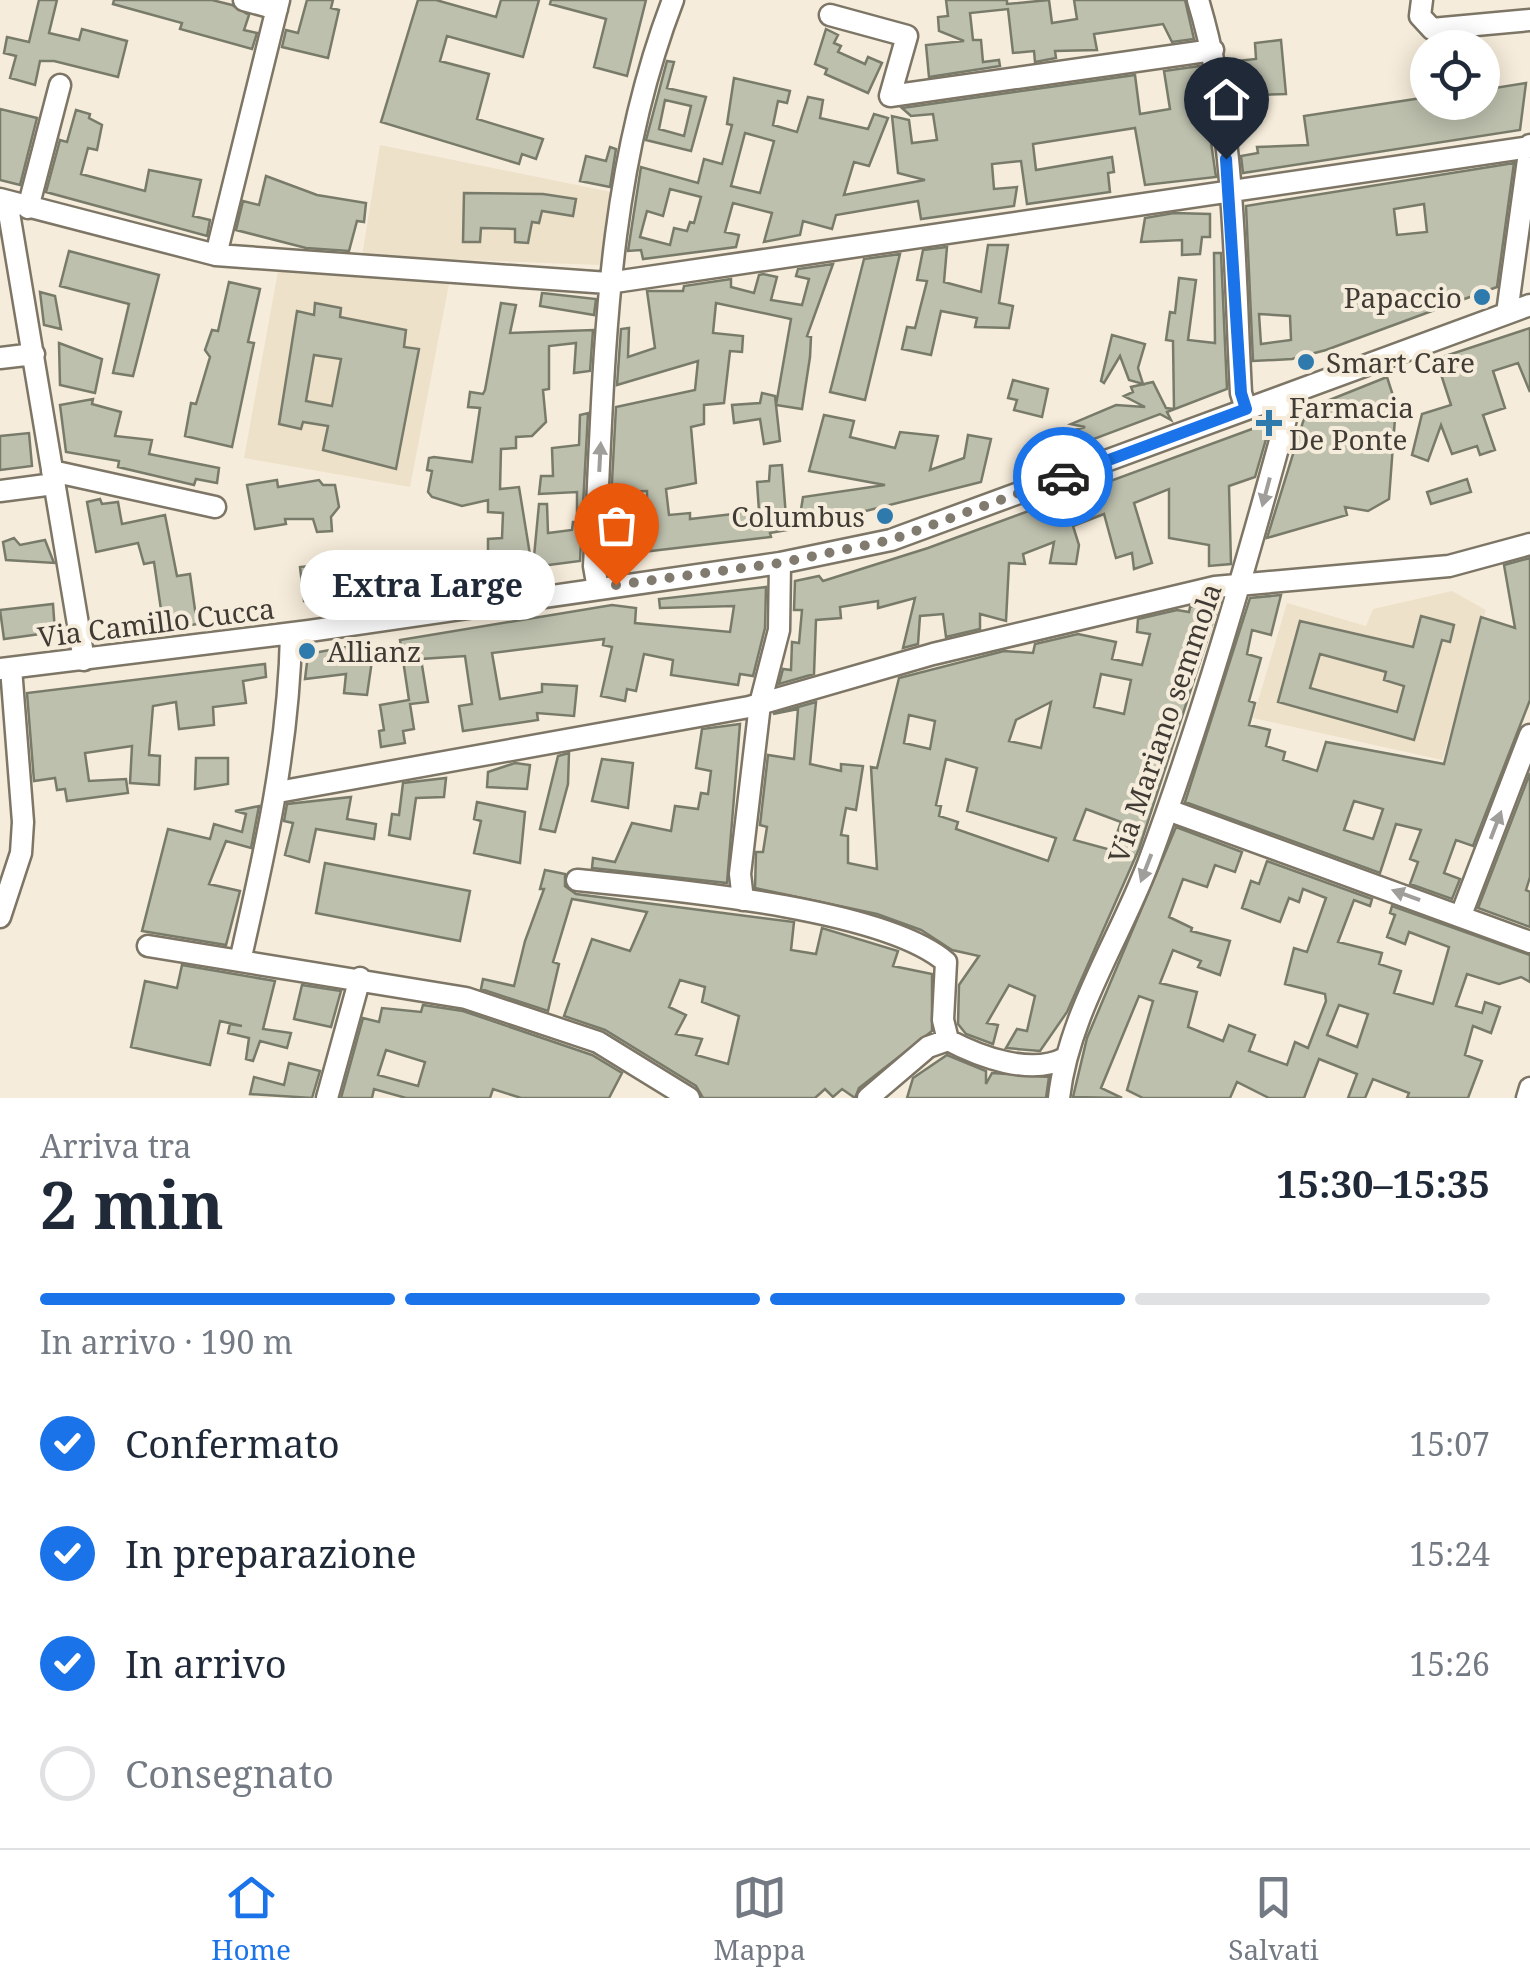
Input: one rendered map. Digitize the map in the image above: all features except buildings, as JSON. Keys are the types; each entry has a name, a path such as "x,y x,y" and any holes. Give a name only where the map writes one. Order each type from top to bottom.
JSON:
{"street":[{"path":"216,255 278,5 244,0"},
{"path":"598,589 594,566 608,283 638,98 673,0"},
{"path":"1198,0 1213,50 1230,195 1241,393 1246,409"},
{"path":"1422,0 1420,16 1432,30 1530,20"},
{"path":"830,15 907,36 890,96 1213,50"},
{"path":"28,208 60,85"},
{"path":"84,660 34,354 4,200 216,255 608,283 1230,195 1530,146 1507,313"},
{"name":"Via Camillo Cucca","path":"6,668 291,634 780,563 891,540 1530,305"},
{"path":"0,358 34,354"},
{"name":"Via Mariano semmola","path":"1058,1098 1065,1058 1168,810 1240,584 1286,419 1280,398"},
{"path":"0,491 53,477 215,507"},
{"path":"278,792 760,704 934,654 1240,584 1449,566 1530,544"},
{"path":"743,900 740,874 760,704 779,630 780,563"},
{"path":"240,961 278,792 290,699 291,634"},
{"path":"0,917 20,853 23,822 6,668"},
{"path":"1461,914 1530,735"},
{"path":"1168,810 1530,942"},
{"path":"578,880 743,900 851,921 933,952 946,962 943,1020 948,1040"},
{"path":"148,946 422,987 548,1023 598,1042 689,1098"},
{"path":"328,1098 360,978"},
{"path":"868,1098 928,1047 948,1040 972,1052 1020,1063 1050,1066 1065,1058"},
{"path":"1527,1098 1530,1088"}],"shaded area":[{"path":"380,145 611,192 600,265 362,256"},
{"path":"278,271 449,284 410,487 244,458"},
{"path":"1452,591 1486,610 1442,760 1253,718 1287,603 1366,626 1373,609"}],"way so far":[{"path":"616,585 780,563 891,540 1063,477"}],"place":[{"name":"Papaccio","path":"1482,297"},
{"name":"Smart Care","path":"1306,362"},
{"name":"Farmacia De Ponte","path":"1269,423"},
{"name":"Columbus","path":"885,516"},
{"name":"Extra Large","path":"616,585"},
{"name":"Allianz","path":"307,651"}],"route":[{"path":"1063,477 1246,409 1241,393 1226,159"}]}
